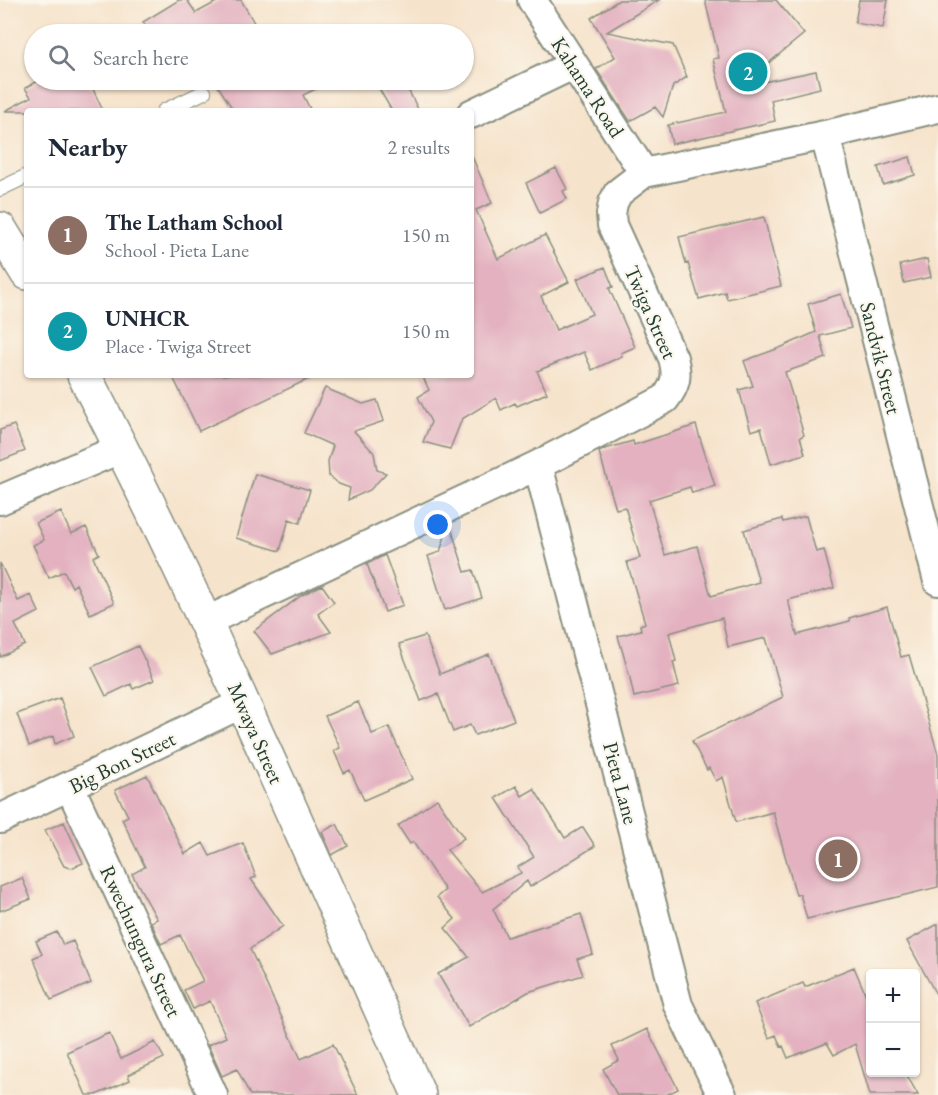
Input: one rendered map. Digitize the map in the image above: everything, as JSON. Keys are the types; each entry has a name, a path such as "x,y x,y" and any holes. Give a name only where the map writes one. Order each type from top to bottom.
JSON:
{"street":[{"name":"Kahama Road","path":"532,0 644,173"},
{"path":"474,113 573,65"},
{"name":"Twiga Street","path":"205,622 538,465 665,399 675,380 676,369 673,358 612,225 613,203 618,193 644,173 825,135 938,108"},
{"name":"Sandvik Street","path":"825,135 938,581"},
{"path":"0,229 24,268"},
{"name":"Mwaya Street","path":"86,378 122,448 243,703 419,1095"},
{"path":"0,500 122,448"},
{"name":"Pieta Lane","path":"538,465 678,1005 722,1095"},
{"name":"Big Bon Street","path":"0,819 243,703"},
{"name":"Rwechungura Street","path":"70,787 213,1095"}],"lane":[{"path":"170,108 204,92"},
{"path":"0,189 24,177"}],"building":[{"path":"179,0 187,0 196,13 220,0 241,0 255,24 144,24 143,22"},
{"path":"619,0 659,0 607,32 673,45 687,77 673,86 663,117 655,107 630,121 596,69 615,57 591,18"},
{"path":"705,0 776,0 804,34 739,87 816,71 820,88 771,100 775,121 672,144 668,125 726,112 713,59 719,58"},
{"path":"859,0 888,0 883,28 855,23"},
{"path":"26,90 93,90 102,108 24,108 24,111 5,111 31,97"},
{"path":"220,90 313,90 303,95 310,108 232,108"},
{"path":"380,90 408,90 417,108 390,108"},
{"path":"910,157 915,175 883,185 878,167"},
{"path":"474,161 492,203 476,210 498,259 545,235 569,282 541,296 556,330 592,314 577,279 605,267 613,287 609,288 635,347 621,353 622,356 592,370 584,352 537,371 547,393 501,410 496,398 462,419 450,449 423,442 431,422 418,397 429,390 423,378 474,378"},
{"path":"556,168 567,189 563,191 567,199 540,213 526,183"},
{"path":"764,217 781,286 727,299 725,292 699,299 679,237"},
{"path":"927,259 931,277 904,283 900,265"},
{"path":"841,294 851,328 820,336 826,358 785,372 804,435 800,437 805,454 771,464 761,428 751,431 739,390 753,386 744,361 816,332 808,304"},
{"path":"173,378 311,378 199,431"},
{"path":"325,388 363,404 377,400 384,421 354,431 374,453 377,470 386,473 370,490 348,500 350,488 339,484 329,476 328,461 333,446 304,433"},
{"path":"14,425 25,451 0,461 0,430"},
{"path":"696,425 715,486 692,493 690,487 649,500 665,555 697,546 711,596 759,582 744,530 782,519 783,522 806,516 816,552 824,550 834,588 788,600 797,635 850,621 849,618 887,607 901,657 909,655 938,754 938,887 807,919 800,894 796,895 773,812 736,822 723,777 716,781 709,768 707,770 692,741 783,697 766,638 728,647 722,618 669,633 679,686 634,697 618,636 641,630 640,625 645,623 627,562 640,558 625,507 616,509 599,452 633,441 634,445"},
{"path":"255,474 310,490 300,523 289,519 280,551 236,538"},
{"path":"61,512 71,534 86,527 99,554 93,557 114,603 90,614 76,584 72,587 64,571 49,578 33,545 44,540 36,523"},
{"path":"450,525 465,572 473,570 482,598 445,610 428,556 440,552"},
{"path":"385,555 403,605 385,612 367,564"},
{"path":"0,563 18,601 31,595 39,612 15,624 25,645 0,657"},
{"path":"322,585 334,602 318,614 331,632 272,654 254,631 302,595"},
{"path":"425,636 440,674 489,654 514,720 475,735 470,725 453,732 438,694 421,701 399,644"},
{"path":"138,646 154,680 133,689 131,684 106,696 92,667"},
{"path":"60,698 74,736 55,744 53,736 29,746 17,714"},
{"path":"358,702 372,734 389,727 412,779 364,800 350,770 344,773 334,751 340,748 325,716"},
{"path":"147,775 185,854 203,843 210,856 243,843 256,877 251,879 283,926 250,949 301,1059 333,1044 358,1095 250,1095 237,1069 222,1076 208,1045 226,1037 210,1001 193,1009 184,990 203,981 180,935 161,944 151,922 157,919 132,874 145,867 122,819 128,816 115,790"},
{"path":"516,786 522,796 534,789 565,838 583,827 595,846 530,887 527,881 493,909 507,937 581,914 593,954 577,959 583,975 528,992 469,1027 438,974 469,957 445,928 455,919 437,897 445,890 413,842 410,844 398,826 437,799 464,838 447,850 482,892 521,873 518,867 534,857 496,798"},
{"path":"64,822 83,863 71,868 64,866 45,830"},
{"path":"337,824 348,846 332,855 322,832"},
{"path":"22,878 31,899 0,911 0,887"},
{"path":"938,924 938,998 907,941"},
{"path":"57,932 63,945 73,941 91,983 51,1000 33,958 42,954 36,941"},
{"path":"854,967 866,996 866,1077 908,1077 918,1095 870,1095 855,1044 834,1055 827,1043 788,1058 776,1035 769,1038 755,1003 803,983 805,987"},
{"path":"647,1029 678,1089 666,1095 617,1095 603,1069 619,1060 612,1046"},
{"path":"109,1033 121,1059 155,1042 164,1058 128,1075 130,1080 96,1095 86,1095 67,1052"}],"place":[{"name":"UNHCR","path":"748,72"},
{"name":"The Latham School","path":"838,859"}]}
